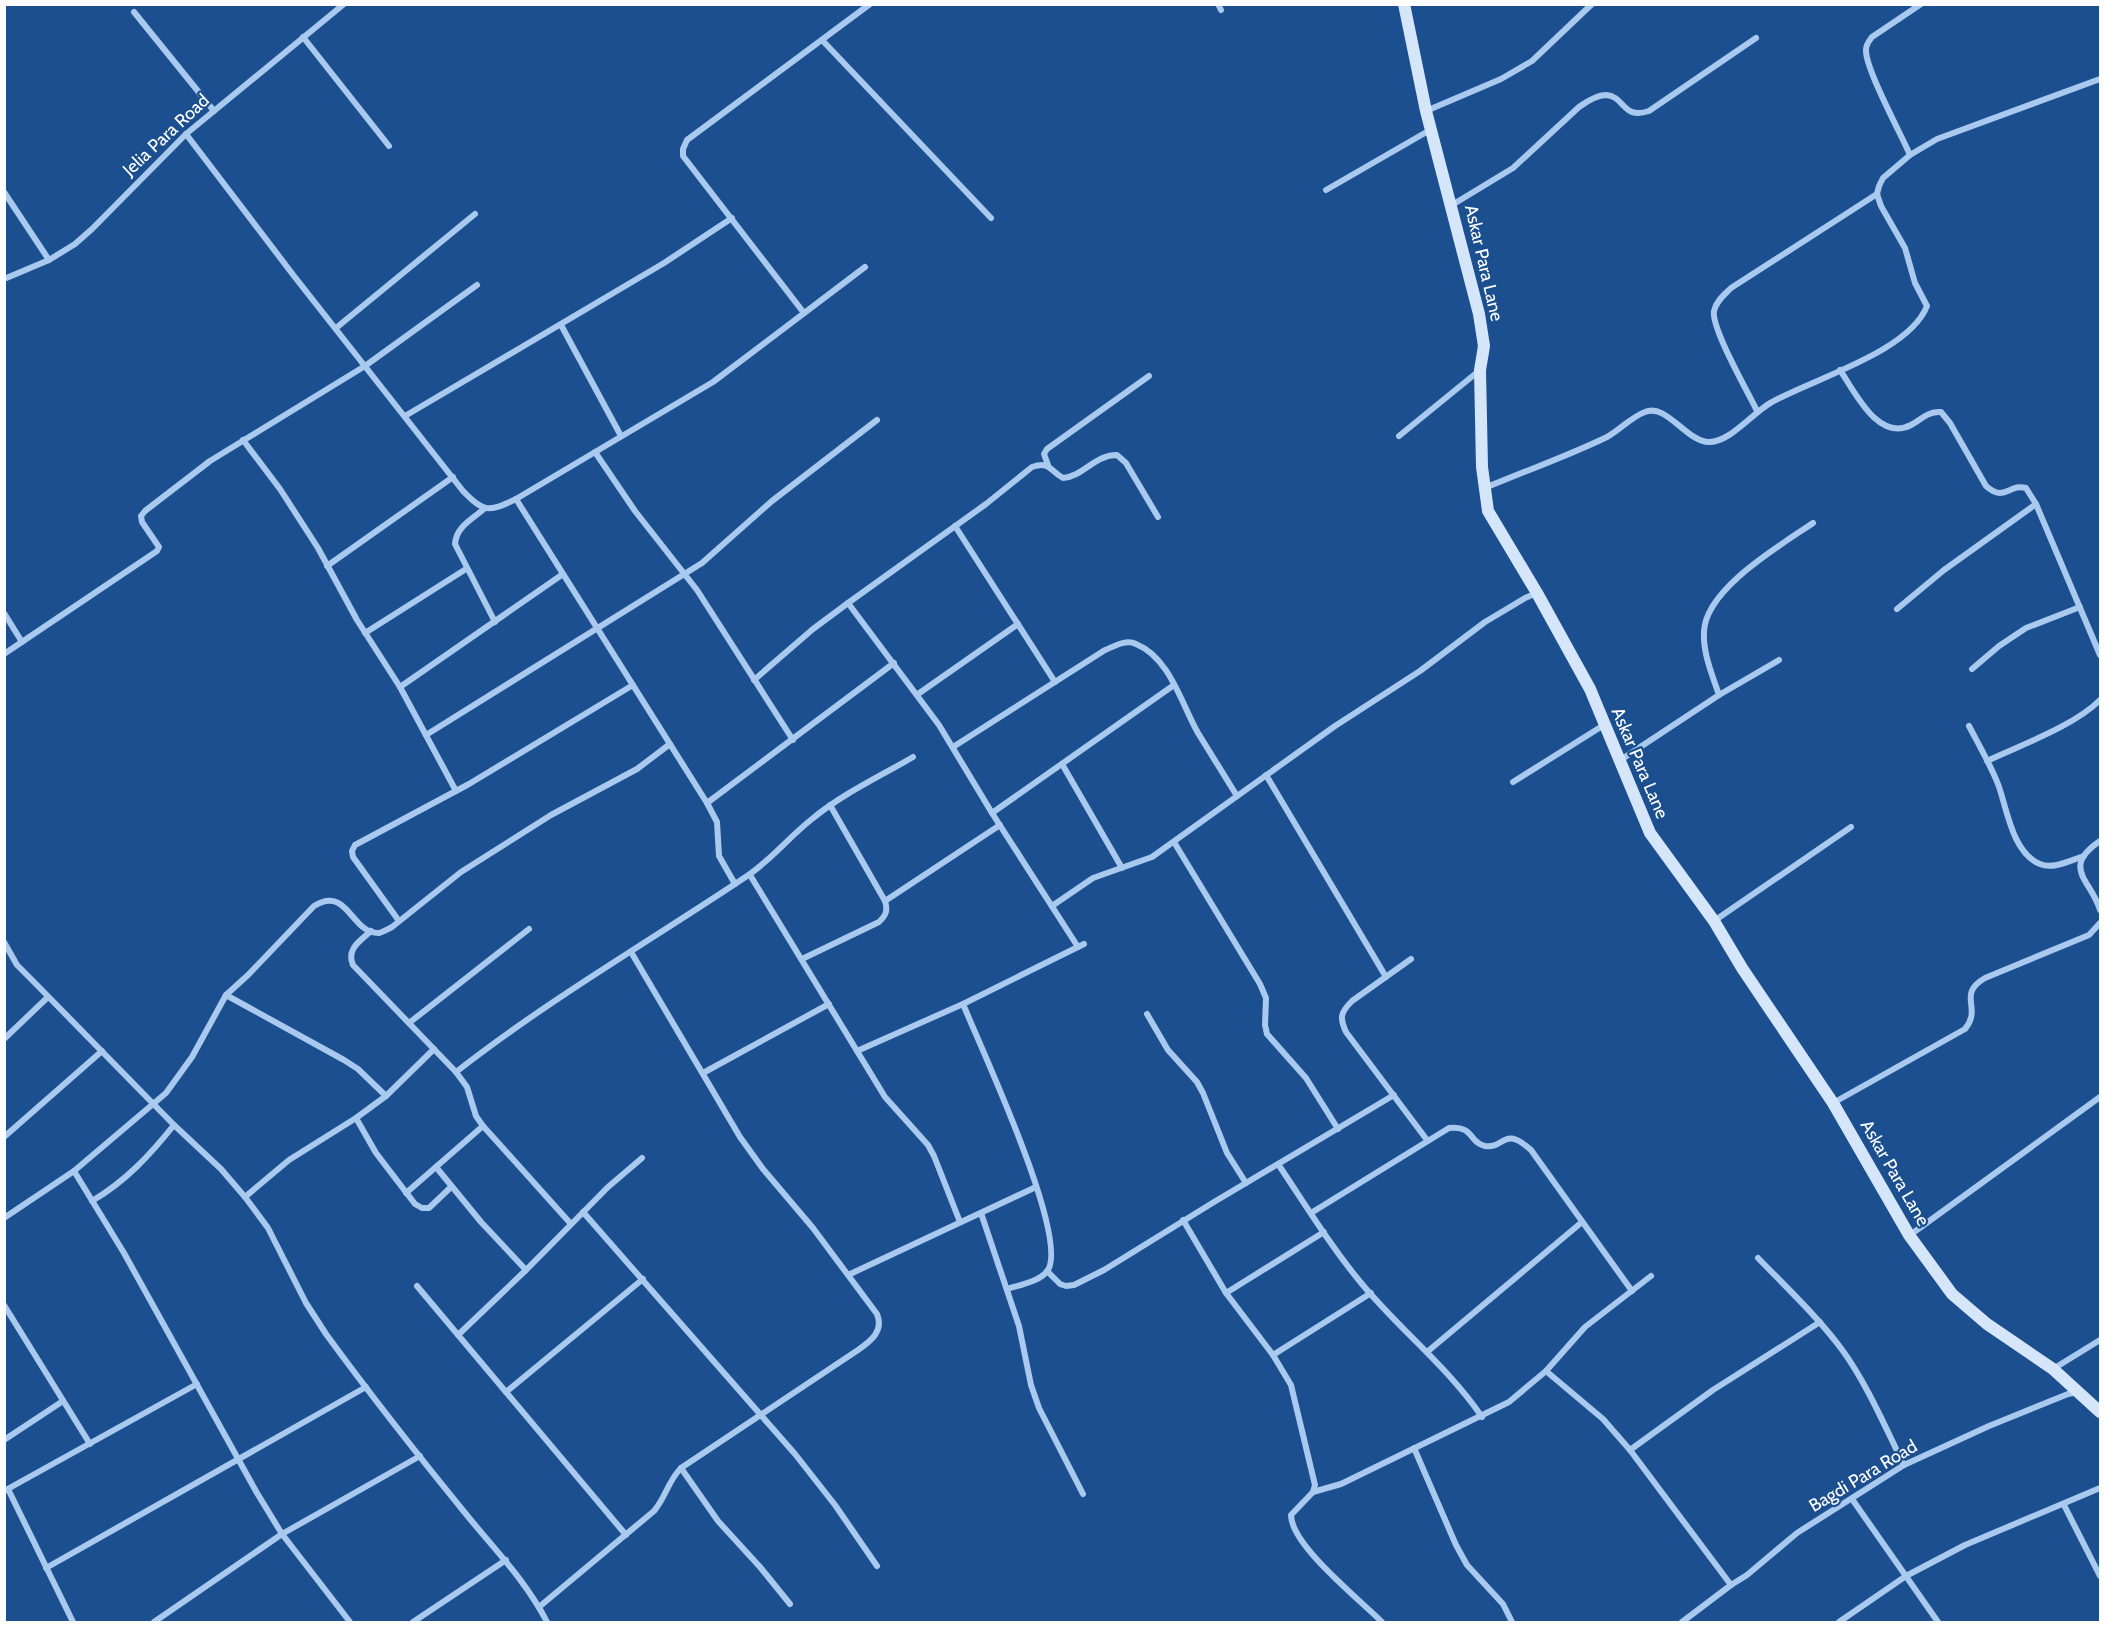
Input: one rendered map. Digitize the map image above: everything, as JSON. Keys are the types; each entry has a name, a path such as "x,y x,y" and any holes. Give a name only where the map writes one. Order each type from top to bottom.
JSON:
{"street":[{"name":"Jelia Para Road","path":"4,279 48,260 75,244 186,134 344,4"},
{"path":"804,313 683,156 684,144 870,4"},
{"name":"Askar Para Lane","path":"1404,4 1430,130 1452,205 1479,314 1484,346 1480,370 1482,467 1488,511 1590,689 1650,833 1714,921 1742,968 1833,1103 1909,1235 1952,1294 1987,1324 2053,1369 2100,1412"},
{"path":"1426,111 1501,79 1532,61 1592,4"},
{"path":"1910,154 1874,76 1866,52 1872,37 1921,4"},
{"path":"134,12 214,111"},
{"path":"303,37 389,146"},
{"path":"1452,205 1502,176 1579,107 1593,98 1605,95 1614,98 1629,111 1638,115 1649,111 1756,38"},
{"path":"822,40 991,218"},
{"path":"1485,488 1607,437 1645,412 1653,410 1661,412 1689,435 1708,442 1730,435 1757,411 1770,403 1897,342 1918,322 1927,306 1915,283 1905,248 1881,206 1877,194 1883,178 1910,154 1937,139 2100,79"},
{"path":"1326,190 1430,130"},
{"path":"186,134 294,276 453,477 475,503 484,509 493,509 516,499 713,382 865,267"},
{"path":"4,192 48,260"},
{"path":"1757,411 1719,334 1714,319 1714,309 1731,288 1877,194"},
{"path":"336,328 475,214"},
{"path":"405,416 664,263 732,218"},
{"path":"4,654 155,553 159,547 142,522 142,514 210,461 365,366 477,285"},
{"path":"561,325 621,436"},
{"path":"1399,436 1480,370"},
{"path":"1840,370 1867,409 1880,422 1899,430 1933,411 1941,412 1950,423 1986,486 1993,492 2001,494 2020,486 2026,488 2036,504 2100,655"},
{"path":"1149,376 1044,453 1048,465 1063,478 1070,477 1108,455 1118,455 1126,463 1158,517"},
{"path":"426,735 598,630 713,555 772,501 877,420"},
{"path":"243,440 304,524 365,633 400,687 456,791"},
{"path":"595,452 635,511 686,573 793,740"},
{"path":"754,680 813,629 1032,467 1040,464 1048,465"},
{"path":"327,566 453,477"},
{"path":"516,499 707,803 717,822 719,856 735,884"},
{"path":"1898,609 1952,564 2036,504"},
{"path":"484,509 462,526 456,536 455,544 495,622"},
{"path":"1719,695 1706,655 1704,630 1712,608 1741,574 1813,523"},
{"path":"955,526 1055,682"},
{"path":"365,633 466,569"},
{"path":"400,687 563,574"},
{"path":"1052,906 1108,871 1152,857 1335,726 1420,671 1485,622 1537,593"},
{"path":"848,603 918,694 1052,906 1082,946 963,1004 857,1051"},
{"path":"1972,669 1999,646 2026,628 2080,607"},
{"path":"4,613 22,642"},
{"path":"918,694 1018,624"},
{"path":"953,747 1105,650 1122,643 1134,642 1162,665 1197,731 1237,796"},
{"path":"1619,762 1719,695 1779,660"},
{"path":"707,803 894,663"},
{"path":"399,921 353,856 352,851 355,845 456,791 633,685"},
{"path":"993,813 1174,685"},
{"path":"1987,761 2064,724 2100,700"},
{"path":"1513,782 1604,725"},
{"path":"1969,726 1998,784 2007,818 2027,855 2034,861 2048,866 2084,856"},
{"path":"4,1218 74,1171 166,1093 185,1070 226,995 314,906 324,899 334,900 371,931 380,933 399,921 461,872 551,815 637,769 670,744"},
{"path":"456,1072 493,1043 750,875 811,819 830,805 913,757"},
{"path":"1062,764 1122,868"},
{"path":"1266,775 1386,977"},
{"path":"802,960 879,922 885,916 887,909 885,901 830,805"},
{"path":"885,901 1000,825"},
{"path":"1714,921 1851,827"},
{"path":"2100,841 2090,848 2081,865 2081,874 2100,910"},
{"path":"1174,842 1260,984 1266,998 1267,1034 1306,1078 1338,1129"},
{"path":"750,875 892,1107 928,1145 960,1222"},
{"path":"1833,1103 1965,1029 1972,1020 1973,1010 1970,998 1975,984 2089,935 2100,923"},
{"path":"409,1023 529,929"},
{"path":"371,931 350,951 349,957 353,965 456,1072 467,1087 476,1116 483,1126 571,1224"},
{"path":"4,942 17,964 48,997 174,1125 221,1169 245,1197 268,1228 306,1303 326,1334 420,1456 506,1560 539,1607 547,1623"},
{"path":"539,1607 626,1535 664,1500 673,1476 681,1468 839,1364 863,1346 880,1328 877,1314 813,1228 740,1137 632,952"},
{"path":"1411,959 1344,1009 1341,1020 1346,1032 1427,1140"},
{"path":"226,995 344,1060 358,1069 386,1096"},
{"path":"4,1039 48,997"},
{"path":"703,1073 829,1004"},
{"path":"963,1004 1019,1137 1036,1187 1050,1243 1051,1255 1047,1270 1037,1279 1007,1289"},
{"path":"1147,1014 1168,1050 1197,1082 1227,1154 1246,1183"},
{"path":"245,1197 289,1160 356,1118 386,1096 434,1048"},
{"path":"4,1137 102,1051"},
{"path":"1047,1270 1060,1284 1074,1285 1104,1270 1394,1095"},
{"path":"1909,1235 2100,1097"},
{"path":"356,1118 376,1153 415,1204 422,1208 429,1208 451,1187"},
{"path":"92,1201 111,1191 135,1170 174,1125"},
{"path":"406,1193 483,1126"},
{"path":"1311,1213 1449,1128 1459,1126 1480,1144 1486,1146 1511,1138 1523,1142 1531,1150 1632,1291"},
{"path":"458,1335 583,1212 642,1158"},
{"path":"1278,1164 1324,1233 1371,1293 1467,1395 1482,1417"},
{"path":"436,1167 481,1222 526,1270"},
{"path":"74,1171 124,1253 282,1534 350,1623"},
{"path":"848,1275 1036,1187"},
{"path":"583,1212 817,1482 877,1566"},
{"path":"981,1213 1019,1326 1031,1385 1039,1408 1083,1494"},
{"path":"1184,1220 1226,1293 1273,1355 1291,1385 1315,1485 1313,1492 1291,1515 1294,1530 1327,1570 1382,1623"},
{"path":"1427,1352 1582,1222"},
{"path":"1226,1293 1324,1233"},
{"path":"1758,1258 1820,1322 1843,1352 1861,1379 1904,1465"},
{"path":"1313,1492 1341,1484 1509,1402 1546,1371 1585,1327 1651,1276"},
{"path":"506,1392 643,1279"},
{"path":"417,1286 626,1535"},
{"path":"1273,1355 1371,1293"},
{"path":"4,1305 90,1444"},
{"path":"1630,1450 1713,1390 1820,1322"},
{"path":"2053,1369 2100,1340"},
{"path":"1546,1371 1603,1419 1630,1450 1731,1585"},
{"path":"74,1623 6,1490 197,1384"},
{"path":"46,1568 366,1388"},
{"name":"Bagdi Para Road","path":"1682,1623 1747,1575 1797,1533 1904,1465 2008,1418 2068,1394 2080,1392"},
{"path":"4,1440 63,1401"},
{"path":"1414,1448 1452,1537 1467,1565 1503,1604 1512,1623"},
{"path":"154,1623 282,1534 420,1456"},
{"path":"681,1468 718,1521 790,1604"},
{"path":"1839,1623 1906,1576 1965,1545 2100,1488"},
{"path":"1852,1499 1938,1623"},
{"path":"2064,1505 2100,1576"},
{"path":"413,1623 506,1560"}]}
